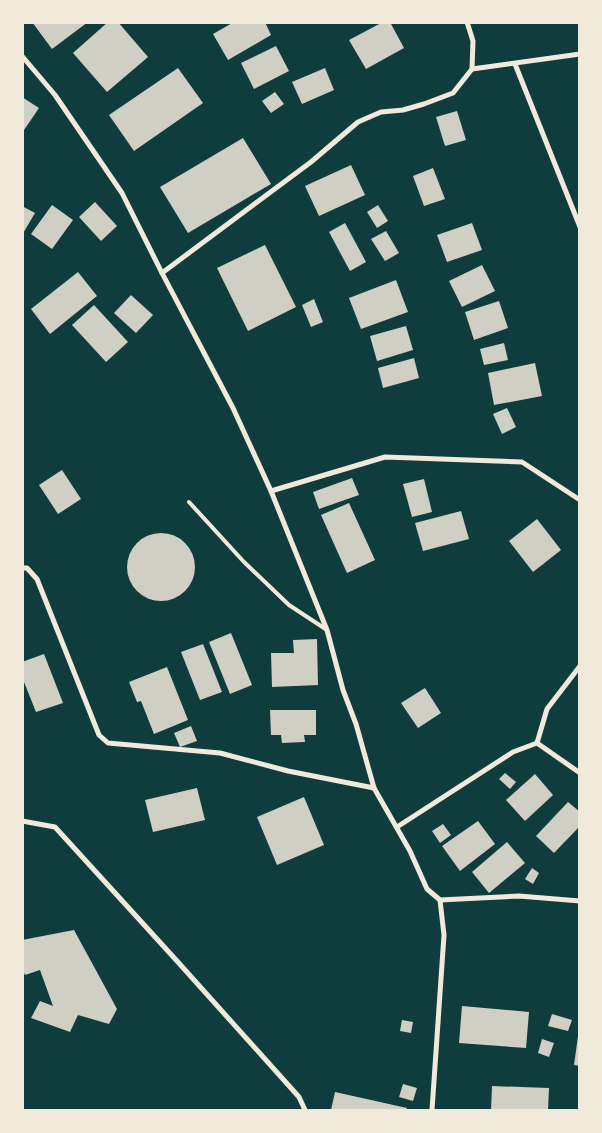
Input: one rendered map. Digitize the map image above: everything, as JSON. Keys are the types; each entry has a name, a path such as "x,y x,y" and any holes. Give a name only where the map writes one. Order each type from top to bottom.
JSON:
{"street":[{"path":"162,273 303,168 358,122 381,112 403,110 453,93 472,69 473,42 468,22"},
{"path":"472,69 580,54"},
{"path":"22,56 55,95 122,193 233,408 271,490 327,630 343,690 356,724 374,788 410,851 427,889 440,900 519,896 580,901"},
{"path":"515,64 580,227"},
{"path":"271,490 386,457 522,462 580,500"},
{"path":"22,568 27,568 38,579 100,735 108,743 220,753 288,771 374,788"},
{"path":"537,743 547,709 580,666"},
{"path":"397,827 513,752 537,743"},
{"path":"537,743 580,773"},
{"path":"22,821 55,827 299,1097 305,1110"},
{"path":"432,1110 444,935 440,900"}],"lane":[{"path":"189,502 244,562 289,605 327,630"}],"building":[{"path":"32,22 88,22 52,49"},
{"path":"108,22 118,22 148,57 107,92 73,53"},
{"path":"234,22 265,22 271,35 228,60 213,34"},
{"path":"383,22 390,22 404,48 366,69 349,40"},
{"path":"276,46 289,71 254,89 241,63"},
{"path":"178,68 203,103 134,151 109,115"},
{"path":"325,68 334,90 302,104 292,82"},
{"path":"275,92 284,104 271,113 262,101"},
{"path":"22,97 39,108 22,133"},
{"path":"457,111 466,140 445,146 436,117"},
{"path":"243,138 271,184 188,233 160,187"},
{"path":"351,165 365,195 319,216 305,186"},
{"path":"433,168 445,199 424,206 413,176"},
{"path":"95,202 117,226 101,241 79,217"},
{"path":"52,205 73,220 52,249 31,234"},
{"path":"378,205 388,221 377,228 367,212"},
{"path":"22,206 35,213 22,235"},
{"path":"345,223 366,262 350,271 329,232"},
{"path":"472,223 482,250 447,262 437,235"},
{"path":"386,231 399,253 385,261 371,239"},
{"path":"265,245 296,307 248,331 217,268"},
{"path":"482,265 495,291 462,307 449,281"},
{"path":"78,272 97,296 50,334 31,309"},
{"path":"396,280 408,312 361,329 349,298"},
{"path":"131,295 153,315 136,333 114,313"},
{"path":"314,299 323,322 311,327 302,305"},
{"path":"499,301 508,328 474,340 465,312"},
{"path":"94,305 128,342 106,362 72,325"},
{"path":"406,326 413,350 377,361 370,336"},
{"path":"504,343 508,360 484,365 480,349"},
{"path":"414,358 419,378 383,388 378,368"},
{"path":"535,363 542,396 494,405 488,373"},
{"path":"507,408 516,427 502,434 493,414"},
{"path":"62,470 81,499 58,514 39,485"},
{"path":"352,478 359,495 319,509 313,492"},
{"path":"424,479 432,512 412,517 403,484"},
{"path":"349,503 375,560 347,573 321,515"},
{"path":"461,511 469,539 423,551 415,523"},
{"path":"537,519 561,550 533,572 509,541"},
{"path":"161,533 174,535 185,543 193,554 195,567 193,580 185,591 174,599 161,601 148,599 137,591 129,580 127,567 129,554 137,543 148,535"},
{"path":"231,633 252,685 230,694 209,642"},
{"path":"317,639 318,685 272,687 271,653 294,653 293,640"},
{"path":"203,644 222,692 200,700 181,652"},
{"path":"44,654 63,703 36,712 22,677 22,662"},
{"path":"167,667 188,720 154,734 141,701 137,702 129,682"},
{"path":"425,688 441,713 418,728 401,703"},
{"path":"270,710 316,710 316,735 304,735 305,742 282,743 281,735 271,735"},
{"path":"191,726 197,741 180,747 174,733"},
{"path":"505,773 516,782 510,789 499,779"},
{"path":"535,774 553,795 525,821 506,800"},
{"path":"197,788 205,820 153,832 145,800"},
{"path":"304,797 324,845 277,865 257,817"},
{"path":"568,802 580,812 580,826 554,853 536,836"},
{"path":"478,821 495,844 460,871 442,846"},
{"path":"443,824 451,835 440,843 432,831"},
{"path":"507,842 525,863 489,893 472,872"},
{"path":"532,868 539,873 533,884 525,879"},
{"path":"74,930 117,1009 109,1024 78,1015 70,1032 31,1018 40,1001 53,1006 40,970 25,975 22,969 22,940"},
{"path":"462,1006 529,1012 526,1048 459,1043"},
{"path":"552,1014 572,1020 568,1031 548,1026"},
{"path":"402,1020 413,1022 411,1033 400,1031"},
{"path":"578,1036 580,1036 580,1066 574,1065"},
{"path":"542,1039 554,1043 549,1057 538,1053"},
{"path":"403,1084 417,1088 413,1101 399,1097"},
{"path":"492,1086 549,1088 548,1110 491,1110"},
{"path":"335,1092 407,1108 406,1110 331,1110"}]}
